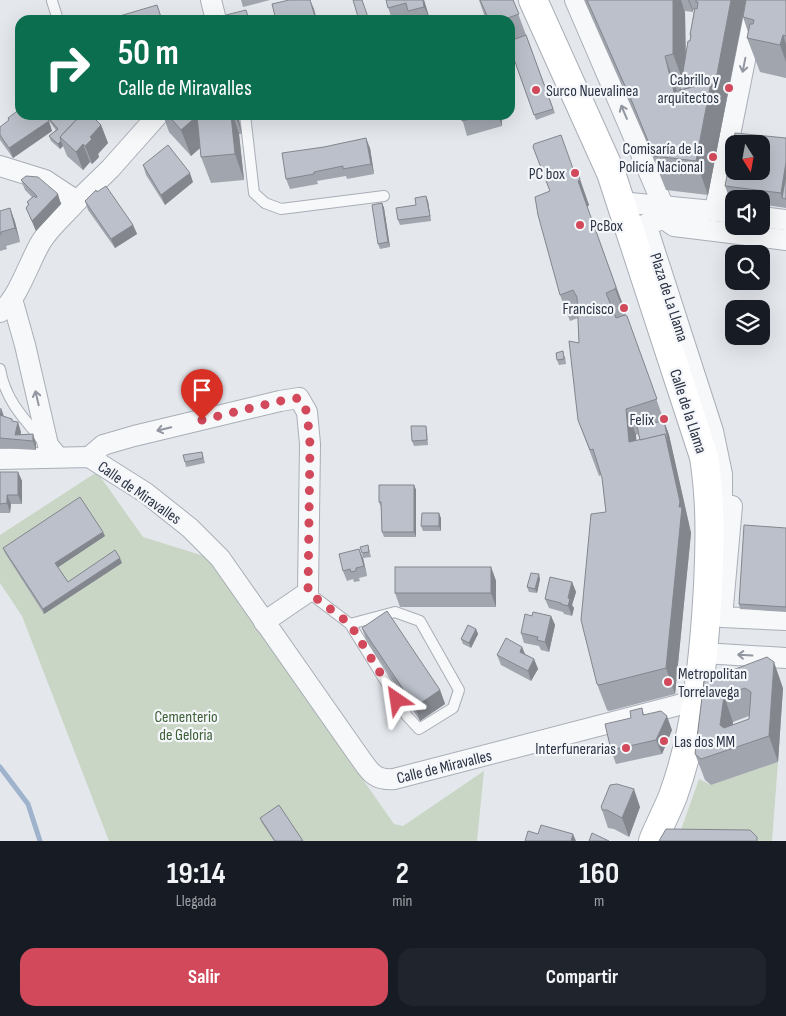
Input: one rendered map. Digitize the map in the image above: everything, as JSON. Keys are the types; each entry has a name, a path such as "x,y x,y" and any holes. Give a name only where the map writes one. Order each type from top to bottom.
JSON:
{"main road":[{"name":"Calle de la Llama","path":"533,0 611,174 704,457 709,490 710,532 703,653 697,698 687,749 673,796 653,841"}],"street":[{"path":"211,0 215,15"},
{"path":"575,0 663,206"},
{"path":"620,202 724,212 757,0"},
{"path":"52,451 27,354 6,305 42,241 154,120"},
{"path":"0,166 45,180 77,202"},
{"name":"Plaza de La Llama","path":"786,240 674,226 664,218 646,224 713,431 722,474 722,505 732,506 722,617 786,620"},
{"path":"770,218 786,220"},
{"name":"Calle de Miravalles","path":"89,457 103,445 134,436 299,398 307,412 310,444 308,592"},
{"name":"Calle de Miravalles","path":"0,459 37,459 52,451 89,457 146,493 190,528 220,558 374,776 384,780 665,709 697,698"},
{"path":"264,622 308,592"},
{"path":"703,653 786,658"}],"lane":[{"path":"52,1 56,15"},
{"path":"245,120 254,193 265,203 282,209 384,196"},
{"path":"0,369 3,385 10,400 52,451"},
{"path":"308,592 350,624 407,716 419,729 454,708 459,690 420,621 395,612 350,624"}],"green space":[{"name":"Cementerio de Geloria","path":"97,472 143,537 207,557 394,824 403,826 484,771 477,841 109,841 22,616 0,583 0,535"},
{"path":"778,762 772,841 677,841 699,779 711,785"}],"building":[{"path":"289,0 310,0 314,15 275,15 272,4"},
{"path":"353,0 362,0 367,15 358,15"},
{"path":"386,0 423,0 424,7 408,11 406,3 388,8"},
{"path":"480,0 513,0 519,14 515,15 487,15"},
{"path":"587,0 673,0 673,54 665,56 674,92 711,82 696,161 654,156"},
{"path":"696,0 731,0 714,90 711,82 680,90 695,8 697,9 698,2"},
{"path":"746,0 786,0 786,36 783,35 780,45 747,38 750,24 753,24 754,20 743,17"},
{"path":"157,5 160,15 123,15"},
{"path":"246,10 248,15 226,15"},
{"name":"Surco Nuevalinea","path":"526,35 553,109 534,115 515,62 515,39"},
{"path":"15,113 15,120 49,121 9,148 0,135 0,127 9,120 8,118"},
{"path":"50,120 76,120 60,137 61,141 58,144 49,136 58,129"},
{"path":"76,120 96,120 101,125 90,137 92,139 85,146 83,144 76,152 60,137"},
{"path":"172,120 192,120 181,130"},
{"path":"197,120 232,120 235,154 201,157"},
{"path":"735,133 755,135 735,135"},
{"path":"561,135 576,177 579,176 580,179 578,181 616,287 606,293 616,318 627,316 657,399 626,409 629,442 665,434 680,502 679,507 682,507 666,668 599,685 597,684 581,620 591,514 606,512 602,478 593,449 590,450 578,420 569,341 579,343 577,297 573,290 560,295 538,215 535,197 550,191 533,147 534,144"},
{"path":"770,136 786,138 786,162 781,193 770,192 770,190 725,186 726,180 770,180"},
{"path":"366,138 371,164 343,169 343,166 286,179 282,153"},
{"path":"168,145 190,173 161,195 143,165"},
{"path":"786,175 786,199 782,198"},
{"path":"26,176 38,177 58,194 32,221 26,208 29,204 27,202 34,196 36,198 37,196 21,180"},
{"path":"106,186 133,225 111,239 85,201 96,190 97,192"},
{"path":"426,196 430,216 398,220 396,208 416,205 415,198"},
{"path":"382,203 388,242 378,244 372,205"},
{"path":"10,208 15,228 1,232 0,235 0,211"},
{"path":"563,351 564,359 557,360 556,353"},
{"path":"0,415 18,422 15,435 33,434 33,441 0,438"},
{"path":"664,421 669,445 665,434 640,440 637,426"},
{"path":"411,426 426,426 427,440 412,441"},
{"path":"202,452 203,458 185,462 183,455"},
{"path":"0,472 18,472 18,495 7,495 7,503 0,504"},
{"path":"379,485 414,485 414,532 382,532"},
{"path":"80,497 103,532 55,563 68,582 115,550 120,558 43,609 3,548"},
{"path":"422,513 439,513 439,526 421,526"},
{"path":"744,525 786,528 786,607 739,604"},
{"path":"368,545 369,552 362,553 360,547"},
{"path":"359,549 364,566 356,568 356,571 351,572 350,569 343,571 339,554"},
{"path":"395,567 491,567 491,593 395,593"},
{"path":"531,573 539,574 535,589 527,587"},
{"path":"550,577 572,582 568,606 545,599"},
{"path":"387,611 440,690 415,707 362,628"},
{"path":"533,612 551,616 545,642 537,640 538,637 521,633 525,614 532,616"},
{"path":"468,625 476,629 469,643 461,639"},
{"path":"506,638 522,647 520,652 534,659 528,671 497,655"},
{"path":"767,657 774,662 769,736 701,759 695,754 704,681","holes":["745,688 751,692 749,719 724,728 720,725 724,696"]},
{"path":"642,708 643,715 661,711 667,716 656,740 611,750 605,724 631,718 630,711"},
{"path":"617,784 634,789 622,818 607,810 602,810 601,807 610,785"},
{"path":"279,805 303,841 275,841 260,818"},
{"path":"541,825 573,834 571,841 525,841 528,831 538,834"},
{"path":"666,829 750,830 757,837 757,841 659,841"},
{"path":"592,833 609,841 589,841"}],"waterway":[{"path":"0,767 28,804 40,841"}],"place":[{"name":"Cabrillo y arquitectos","path":"729,88"},
{"name":"Surco Nuevalinea","path":"536,90"},
{"name":"Comisaría de la Policía Nacional","path":"713,157"},
{"name":"PC box","path":"575,173"},
{"name":"PcBox","path":"580,225"},
{"name":"Francisco","path":"624,308"},
{"name":"Felix","path":"664,419"},
{"name":"Metropolitan Torrelavega","path":"668,682"},
{"name":"Las dos MM","path":"664,741"},
{"name":"Interfunerarias","path":"626,748"}],"route":[{"path":"202,420 299,398 307,412 310,430 308,592 350,624 397,700"}]}
